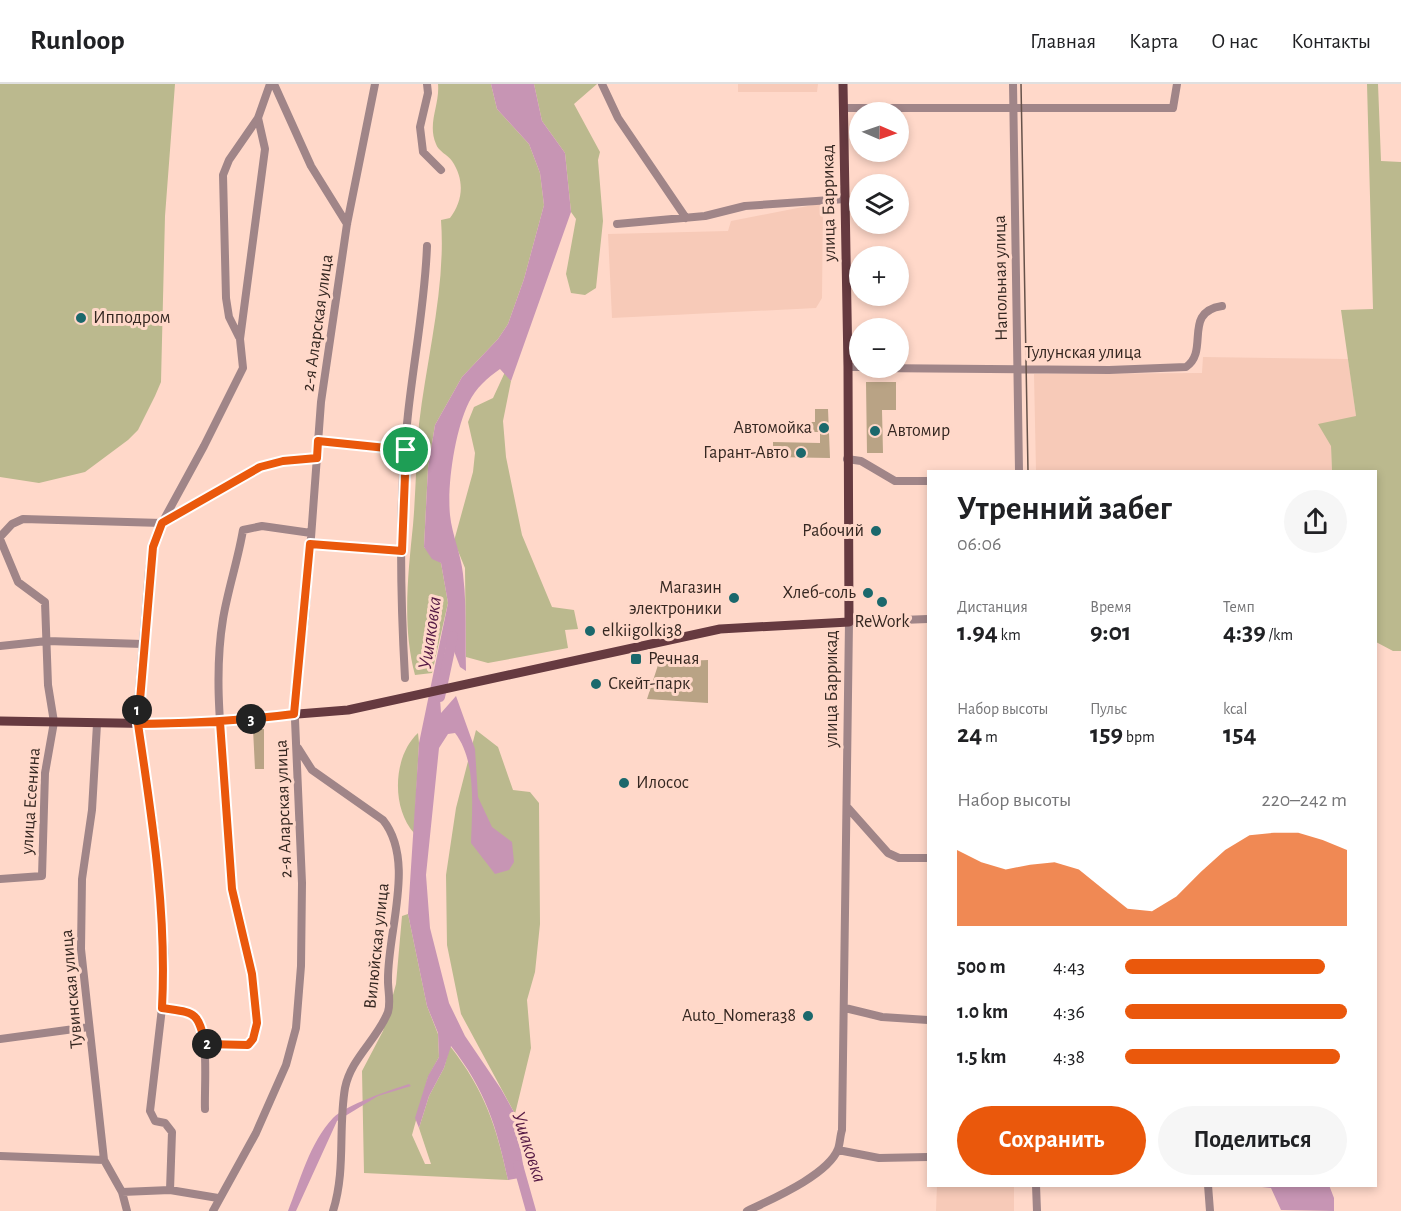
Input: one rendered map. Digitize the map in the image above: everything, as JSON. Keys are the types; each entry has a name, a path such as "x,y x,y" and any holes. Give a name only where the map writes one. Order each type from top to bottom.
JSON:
{"main road":[{"name":"улица Баррикад","path":"843,84 848,367 849,622"},
{"path":"0,721 97,724 220,722 348,710 490,681 720,629 849,622"}],"street":[{"path":"240,339 229,317 226,298 223,183 229,160 258,118 270,84"},
{"path":"274,84 311,166 347,224"},
{"name":"2-я Аларская улица","path":"213,1211 255,1133 286,1065 296,1028 301,966 302,883 294,714 318,441 347,224 375,84"},
{"path":"427,84 428,93 420,127 423,153 441,170"},
{"path":"602,84 618,118 686,218"},
{"name":"Напольная улица","path":"1013,84 1019,470"},
{"path":"843,108 1014,106 1173,108 1177,84"},
{"path":"170,1190 172,1131 165,1123 155,1121 150,1112 162,1008 165,953 158,865 138,724 143,644 153,547 162,523 243,368 240,339 265,149 258,118"},
{"path":"617,224 686,218 745,206 845,200"},
{"path":"405,678 400,600 406,450 408,415 426,295 427,246"},
{"name":"Тулунская улица","path":"909,368 1109,370 1186,367 1194,358 1201,317 1211,308 1222,306"},
{"path":"318,441 406,450"},
{"path":"54,722 48,685 45,602 18,582 0,538 12,524 23,519 162,523 260,467 283,461 317,458"},
{"path":"847,459 861,461 895,482 927,481"},
{"path":"205,1044 248,1045 253,1039 257,1023 252,974 232,889 220,722 219,667 223,618 243,530 262,526 311,533"},
{"path":"310,544 402,551"},
{"path":"849,622 927,619"},
{"name":"улица Баррикад","path":"838,1149 842,1130 845,1008 849,622"},
{"path":"0,646 46,641 143,644"},
{"name":"улица Есенина","path":"0,879 42,876 45,773 54,722"},
{"name":"Тувинская улица","path":"97,724 92,810 82,879 81,949 104,1160 122,1192 128,1211"},
{"path":"297,747 312,770 298,776"},
{"name":"Вилюйская улица","path":"312,770 383,820 391,829 397,846 399,873 388,980 388,1011 349,1075 345,1094 342,1176 333,1211"},
{"path":"848,808 888,853 899,858 927,858"},
{"path":"162,1008 193,1013 200,1020 205,1044 205,1109"},
{"path":"845,1008 882,1017 927,1020"},
{"path":"0,1039 89,1027"},
{"path":"747,1211 805,1180 829,1163 838,1149 879,1158 927,1157"},
{"path":"0,1156 104,1160"},
{"path":"1036,1187 1037,1211"},
{"path":"1208,1187 1210,1211"},
{"path":"122,1192 170,1190 218,1198"}],"shaded area":[{"name":"Ипподром","path":"0,84 175,84 165,216 161,382 138,430 128,440 85,472 39,483 0,477"},
{"path":"438,84 491,84 497,109 529,144 540,173 544,205 524,279 508,324 498,339 462,377 435,425 428,468 424,547 441,563 448,603 432,673 415,675 408,638 407,600 419,424 441,271 441,220 450,218 458,205 461,190 456,168 437,146 434,136 433,121"},
{"path":"491,84 534,84 542,121 565,153 571,212 511,381 500,369 482,384 469,402 456,442 449,503 464,586 466,671 460,667 454,651 446,647 439,684 441,713 456,696 475,749 478,797 492,827 512,842 514,862 509,870 495,874 471,843 470,771 462,744 455,733 448,734 439,748 426,875 430,928 449,1003 465,1036 515,1114 525,1177 508,1180 488,1109 473,1078 451,1046 444,1068 429,1096 419,1128 415,1118 428,1076 439,1057 438,1033 427,1006 408,914 419,743 448,603 441,563 432,559 424,547 428,468 435,425 462,377 498,339 508,324 524,279 544,205 540,173 529,144 497,109"},
{"path":"534,84 597,84 574,104 600,152 598,160 603,221 596,288 585,295 571,293 566,274 576,219 571,212 565,153 542,121"},
{"path":"738,84 818,84 817,92 738,92"},
{"path":"1367,84 1378,84 1381,161 1401,162 1401,651 1393,651 1377,643 1377,470 1332,470 1331,446 1318,424 1356,416 1341,310 1373,309"},
{"path":"823,203 822,298 816,308 612,318 608,234 728,231 731,221"},
{"path":"1203,357 1348,359 1356,416 1331,446 1332,470 1036,470 1034,374 1202,373"},
{"path":"505,372 511,381 503,421 506,457 522,535 552,607 574,610 578,629 565,630 568,648 488,663 466,657 465,568 454,541 473,472 475,453 468,422 474,407 493,398"},
{"path":"476,730 498,747 513,790 530,792 539,803 540,924 535,972 527,1000 531,1048 515,1114 461,1014 447,945 446,875 456,808"},
{"path":"418,733 414,833 401,810 398,782 404,755"},
{"path":"408,914 427,1006 438,1034 439,1057 428,1077 412,1135 425,1164 431,1164 419,1128 429,1096 444,1068 450,1046 472,1078 488,1109 508,1180 364,1173 362,1071 383,1031 396,984 402,916"},
{"path":"409,1084 411,1086 378,1096 337,1121 296,1211 288,1211 312,1150 333,1118 358,1103"},
{"path":"937,1187 1014,1187 1014,1211 936,1211"},
{"path":"1262,1187 1330,1187 1334,1198 1334,1211 1281,1210 1271,1188"}],"building":[{"name":"Автомир","path":"866,382 896,382 896,410 882,410 883,453 867,453"},
{"name":"Гарант-Авто","path":"815,409 828,409 830,458 773,457 773,442 820,443 820,432 805,432 805,422 815,422"},
{"path":"708,660 708,703 647,699 659,662"},
{"path":"253,729 264,729 264,769 255,769"}],"waterway":[{"name":"Ушаковка","path":"440,697 453,636"},
{"name":"Ушаковка","path":"518,1165 531,1211"}],"tram line":[{"path":"1021,84 1028,470"}],"place":[{"name":"Ипподром","path":"81,318"},
{"name":"Автомойка","path":"824,428"},
{"name":"Автомир","path":"875,431"},
{"name":"Гарант-Авто","path":"801,453"},
{"name":"Рабочий","path":"876,531"},
{"name":"Хлеб-соль","path":"868,593"},
{"name":"Магазин электроники","path":"734,598"},
{"name":"ReWork","path":"882,602"},
{"name":"elkiigolki38","path":"590,631"},
{"name":"Речная","path":"636,659"},
{"name":"Скейт-парк","path":"596,684"},
{"name":"Илосос","path":"624,783"},
{"name":"Auto_Nomera38","path":"808,1016"}],"route":[{"path":"406,450 318,441 317,458 283,461 260,467 162,523 153,547 149,570 138,724 220,722 232,889 252,974 257,1023 253,1039 248,1045 241,1047 205,1044 200,1020 193,1013 162,1008 165,953 155,832 138,724 174,724 220,722 294,714 296,677 305,619 310,544 402,551 406,450"}]}
